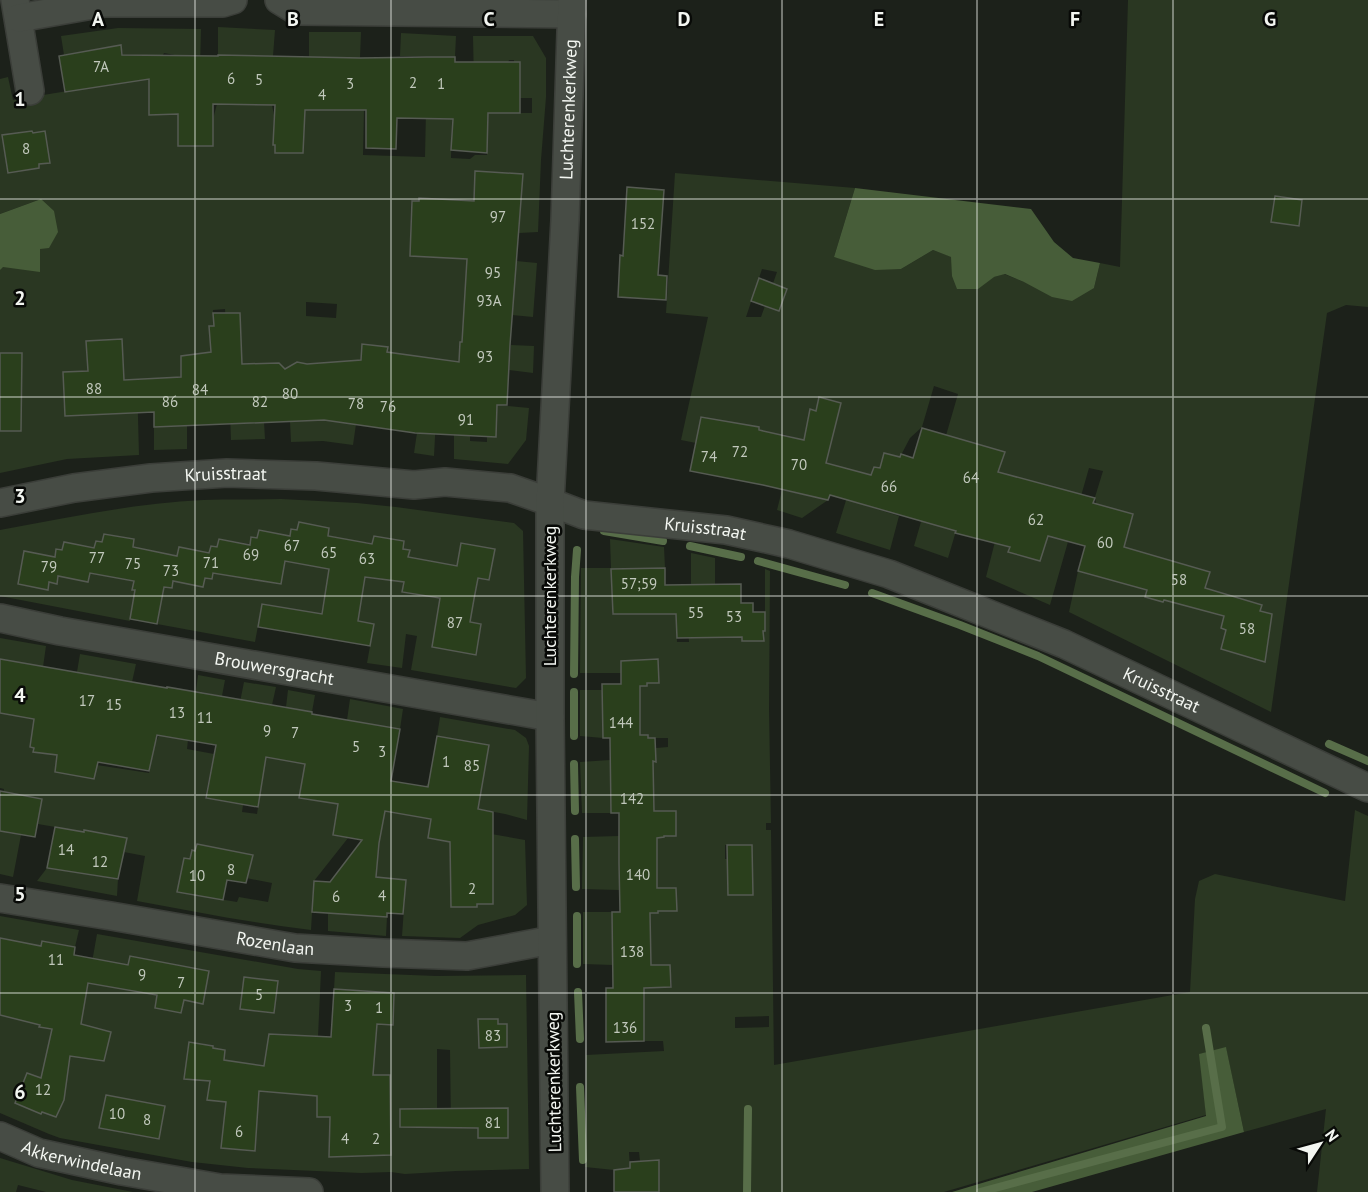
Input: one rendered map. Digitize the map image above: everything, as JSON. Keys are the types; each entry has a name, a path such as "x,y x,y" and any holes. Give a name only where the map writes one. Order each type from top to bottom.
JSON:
{"street":[{"path":"30,90 17,9 104,3 223,3 232,0"},
{"path":"279,0 297,11 572,7"},
{"name":"Luchterenkerkweg","path":"555,1192 550,502 565,220 572,7"},
{"name":"Kruisstraat","path":"0,503 86,487 152,478 227,473 316,476 414,485 445,482 510,488 584,515 726,530 789,544 889,574 1064,644 1368,788"},
{"name":"Brouwersgracht","path":"0,618 60,631 550,717"},
{"name":"Rozenlaan","path":"0,898 295,948 467,956 552,940"},
{"name":"Akkerwindelaan","path":"0,1136 39,1153 122,1171 220,1188 309,1192"}],"green space":[{"path":"1128,0 1368,0 1368,307 1346,305 1327,313 1271,712 1069,612 1078,571 1114,581 1133,514 1096,504 1095,497 1103,471 1089,468 1050,605 986,577 1000,522 985,517 1004,452 973,443 934,524 956,531 948,558 914,546 958,394 934,386 922,427 910,438 900,457 884,453 880,468 874,467 867,489 871,491 867,506 899,516 890,550 836,533 855,471 826,463 840,403 819,398 816,411 810,410 804,440 782,434 766,485 750,482 759,427 701,417 696,443 681,440 708,317 666,313 675,173 855,188 834,257 901,269 933,250 952,257 952,276 994,277 1004,274 1024,282 1094,288 1100,263 1120,267","holes":["762,269 777,272 761,317 746,317","1028,480 1050,536 1048,536 1040,561 1008,552","1157,557 1210,572 1200,609 1145,596","1236,597 1262,605 1260,611 1272,615 1265,662 1221,649 1226,630 1221,628 1228,604 1234,605"]},
{"path":"218,27 275,30 273,56 218,55"},
{"path":"118,28 201,29 199,110 179,110 180,56 164,53 163,55 152,55 149,115 178,114 178,141 199,146 213,146 213,119 217,104 272,105 275,152 303,153 305,107 308,110 364,110 363,155 425,157 426,110 455,111 452,122 451,158 470,159 475,155 487,155 487,132 475,132 473,36 533,36 546,58 538,232 519,233 522,174 475,171 475,230 446,220 448,200 419,198 419,201 411,201 410,256 472,259 458,381 438,380 434,456 414,453 425,379 386,362 388,348 381,346 356,424 353,445 323,441 291,442 290,421 306,366 297,362 292,369 285,369 279,363 274,363 264,422 265,439 231,440 225,309 213,310 214,326 209,326 211,354 181,356 181,377 137,380 139,455 67,459 0,473 0,431 22,399 22,354 0,353 0,270 41,199 0,214 0,79 8,77 13,100 128,81 121,45 64,55 61,36","holes":["509,60 520,63 520,98 532,98 532,113 491,113","32,131 50,163 39,164 39,168 8,173 2,136","306,302 337,304 336,318 306,316","122,339 101,405 64,407 63,373 88,371 87,341"]},
{"path":"309,32 361,32 360,58 309,57"},
{"path":"401,33 456,36 455,57 400,56"},
{"path":"855,188 1031,209 1054,242 1073,258 1100,263 1094,288 1072,301 1052,297 1005,274 994,277 978,289 957,289 952,276 951,257 933,250 901,269 875,270 834,257"},
{"path":"41,199 54,211 58,232 49,248 40,249 40,272 3,267 0,270 0,214"},
{"path":"516,261 537,263 533,317 512,315"},
{"path":"511,345 534,346 533,373 509,370"},
{"path":"497,405 529,408 526,440 508,464 454,459 454,435 470,436 470,441 487,442 487,437 496,437"},
{"path":"187,425 187,449 154,450 154,427"},
{"path":"782,490 828,500 802,518 777,510"},
{"path":"281,499 396,507 514,523 523,531 526,678 516,688 411,670 417,636 406,634 402,668 367,663 374,624 358,621 360,610 342,618 262,604 255,642 157,624 159,612 144,609 145,603 133,601 130,621 0,596 0,530 152,504 203,500","holes":["299,522 329,528 328,536 335,537 333,544 365,549 366,542 372,544 374,536 404,541 403,549 409,550 408,557 439,563 455,580 461,543 494,549 489,579 478,578 470,615 469,622 481,624 476,654 432,647 440,598 402,592 404,582 323,568 323,561 293,556 291,562 285,561 264,566 261,581 213,573 212,579 205,578 203,587 173,581 164,587 163,595 133,590 134,581 128,580 129,573 98,568 97,574 90,573 88,582 58,576 57,583 49,582 48,590 18,584 24,551 55,557 56,549 62,550 64,543 94,548 96,541 102,542 104,534 134,539 133,547 169,561 171,554 177,556 179,547 209,553 211,546 217,547 219,539 250,544 251,537 290,536 291,529 297,530"]},
{"path":"610,539 664,547 665,568 612,569 612,614 639,614 676,604 677,642 689,642 688,631 716,637 742,637 742,641 753,631 765,631 765,569 770,571 771,823 766,823 766,830 771,830 774,1065 1190,992 1195,899 1199,881 1215,874 1345,901 1355,810 1368,816 1368,1192 1317,1192 1326,1109 1244,1132 1226,1048 1200,1054 1206,1115 944,1192 659,1192 659,1161 640,1161 639,1152 629,1152 630,1168 614,1170 585,1167 586,1055 664,1051 663,1041 643,1041 644,988 672,987 670,965 651,965 650,913 676,911 676,888 657,888 657,838 664,836 654,811 648,761 656,761 656,748 668,747 668,738 648,738 640,735 640,686 647,686 647,683 659,683 659,673 580,673 581,568 611,568","holes":["725,845 752,845 752,858 725,859","769,1016 769,1027 735,1028 735,1017"]},
{"path":"691,553 715,558 715,584 691,585"},
{"path":"0,638 46,646 43,667 0,659"},
{"path":"80,654 136,664 132,682 77,672"},
{"path":"198,675 225,680 222,696 196,691"},
{"path":"244,682 276,687 272,705 257,702 248,754 276,759 303,760 305,766 299,798 391,778 394,782 424,787 429,783 455,787 430,825 428,838 449,842 451,827 525,840 527,905 515,915 478,925 460,938 402,936 406,880 376,877 378,857 362,856 379,843 384,816 337,808 333,835 348,838 314,881 311,930 202,913 137,901 145,856 124,852 127,838 38,824 42,799 0,812 4,789 0,788 0,713 34,718 30,747 34,748 33,752 117,754 57,758 55,772 94,778 97,765 149,773 159,735 188,740 187,749 214,754 205,798 243,805 242,812 257,814 260,794 229,757","holes":["197,844 253,855 246,878 272,883 268,902 239,897 237,902 178,892 184,858 190,859","466,861 493,861 493,904 451,907 451,875"]},
{"path":"288,690 315,695 312,712 286,707"},
{"path":"580,690 602,690 603,738 580,736"},
{"path":"350,699 403,709 400,729 347,720"},
{"path":"440,717 515,730 526,738 529,746 527,820 478,809 489,745 437,736"},
{"path":"610,760 611,813 582,813 580,762"},
{"path":"0,828 8,833 21,835 13,877 0,874"},
{"path":"619,836 619,890 582,889 583,837"},
{"path":"47,868 118,879 117,896 37,881"},
{"path":"583,912 612,912 613,965 583,964"},
{"path":"328,913 387,917 386,936 328,931"},
{"path":"0,916 79,930 75,947 42,941 42,1008 39,1026 52,1029 47,1050 103,1061 111,1032 81,1024 97,934 321,971 318,1037 332,1062 334,1022 392,1025 394,993 334,989 335,972 436,976 526,975 529,1169 405,1174 248,1168 192,1162 60,1138 0,1113 0,1015 10,1017 0,996","holes":["130,956 209,971 203,1003 184,1000 181,1013 157,995","245,977 278,981 273,1013 241,1009","478,1019 498,1019 498,1024 507,1024 507,1047 479,1048","189,1042 213,1045 213,1048 225,1050 222,1070 196,1080 184,1079","437,1049 450,1050 451,1127 437,1127","27,1073 44,1079 64,1100 56,1117 15,1103","106,1095 165,1106 159,1139 99,1128","508,1108 508,1138 479,1138 478,1109","225,1116 254,1151 221,1148","390,1122 391,1155 329,1157 330,1123"]},
{"path":"1226,1047 1244,1132 1032,1192 952,1192 1206,1116 1199,1054"},
{"path":"0,1158 72,1180 133,1192 46,1192 18,1185 16,1192 0,1192"}],"building":[{"path":"121,45 122,55 455,57 455,62 520,62 520,113 488,113 487,153 451,150 453,119 397,118 396,149 366,148 366,110 305,110 303,153 275,153 275,145 273,145 275,105 213,104 213,146 178,146 178,114 149,115 149,79 65,92 59,56"},
{"path":"32,131 33,133 45,131 50,163 39,164 39,168 8,173 2,135"},
{"path":"475,171 523,174 507,405 497,405 496,437 415,433 324,420 154,427 154,412 65,416 63,372 88,371 86,341 122,339 124,380 181,377 181,356 211,352 209,326 214,326 213,313 240,313 242,364 279,363 285,369 297,362 307,364 361,360 362,344 388,347 387,352 459,362 467,259 410,256 412,201 419,201 419,198 474,201"},
{"path":"627,187 664,190 658,275 667,276 666,300 618,297"},
{"path":"1275,196 1302,200 1299,226 1271,222"},
{"path":"759,278 787,289 779,311 751,301"},
{"path":"0,353 22,353 21,431 0,431"},
{"path":"819,397 841,403 826,463 871,475 874,467 880,468 884,453 900,457 901,454 913,458 922,428 1005,452 998,472 1095,498 1093,503 1133,514 1124,547 1210,572 1205,588 1262,605 1260,611 1272,614 1265,662 1221,649 1226,630 1221,628 1224,616 1145,597 1147,590 1078,571 1085,546 1048,536 1040,561 1008,552 1010,547 955,533 956,531 830,495 828,500 690,471 701,417 759,427 759,430 804,440 810,409 816,411"},
{"path":"299,522 329,528 328,536 372,544 374,536 404,541 403,549 410,550 408,557 457,566 461,543 495,549 489,580 478,578 474,599 470,622 481,624 476,655 432,647 440,598 402,592 404,582 365,577 358,621 374,624 370,646 258,627 262,604 322,614 329,569 285,561 281,584 213,573 212,579 205,578 203,587 173,581 172,588 164,587 157,624 130,619 135,590 132,590 134,581 90,573 88,582 58,576 57,584 49,582 48,590 18,584 24,551 55,557 56,549 62,550 64,542 94,548 96,541 102,542 104,534 134,539 133,547 177,556 179,547 209,553 211,546 217,547 219,539 250,545 251,537 257,538 259,530 290,536 291,529 297,530"},
{"path":"665,568 665,585 741,584 741,603 753,603 753,612 765,612 764,641 742,641 742,637 677,638 676,614 613,614 611,569"},
{"path":"0,659 400,729 391,781 428,787 437,736 489,745 478,809 493,812 493,904 477,904 477,907 451,907 450,842 428,838 431,819 385,811 376,877 406,880 403,914 387,913 387,917 312,912 314,881 330,882 362,840 333,835 338,804 299,798 305,764 266,757 258,807 206,798 216,745 157,735 149,771 98,762 94,779 55,772 57,755 33,752 34,748 30,747 34,719 0,713"},
{"path":"658,659 659,683 647,683 647,686 640,686 640,735 655,738 654,811 676,811 676,836 657,838 657,888 676,888 677,911 650,913 651,965 670,965 671,987 644,988 644,1041 606,1042 606,988 613,988 612,912 620,912 619,813 611,813 610,738 603,738 602,684 621,684 621,661"},
{"path":"0,791 42,799 35,837 0,831"},
{"path":"55,827 127,838 118,879 47,868"},
{"path":"197,844 253,855 246,883 227,880 223,900 177,892 184,858 190,859 192,850 195,851"},
{"path":"727,845 752,845 753,895 728,895"},
{"path":"0,938 41,946 42,941 75,947 74,955 128,965 130,956 209,971 203,1004 184,1000 181,1013 155,1008 157,995 88,983 81,1024 111,1032 104,1061 70,1056 64,1100 56,1117 42,1112 41,1114 15,1103 27,1073 41,1078 52,1029 0,1015"},
{"path":"244,977 278,981 274,1013 240,1009"},
{"path":"334,989 394,993 393,1025 377,1024 373,1075 390,1075 391,1155 329,1157 330,1117 317,1117 317,1096 259,1091 255,1151 221,1148 226,1102 207,1100 210,1081 184,1079 189,1042 225,1050 224,1060 264,1066 269,1034 331,1037"},
{"path":"478,1019 498,1019 498,1024 507,1024 507,1047 479,1048"},
{"path":"106,1095 165,1106 159,1139 99,1128"},
{"path":"508,1108 508,1138 478,1138 478,1128 400,1127 400,1109"},
{"path":"659,1160 659,1192 614,1192 614,1170 630,1168 630,1162"}],"waterway":[{"path":"604,531 663,541"},
{"path":"690,546 741,557"},
{"path":"574,674 577,550"},
{"path":"758,561 845,585"},
{"path":"872,593 1038,656 1325,793"},
{"path":"574,692 574,736"},
{"path":"1329,744 1368,761"},
{"path":"574,764 575,811"},
{"path":"575,839 576,887"},
{"path":"577,916 577,964"},
{"path":"578,992 580,1039"},
{"path":"980,1192 1222,1127 1206,1028"},
{"path":"580,1087 583,1160"},
{"path":"747,1192 748,1109"}]}
